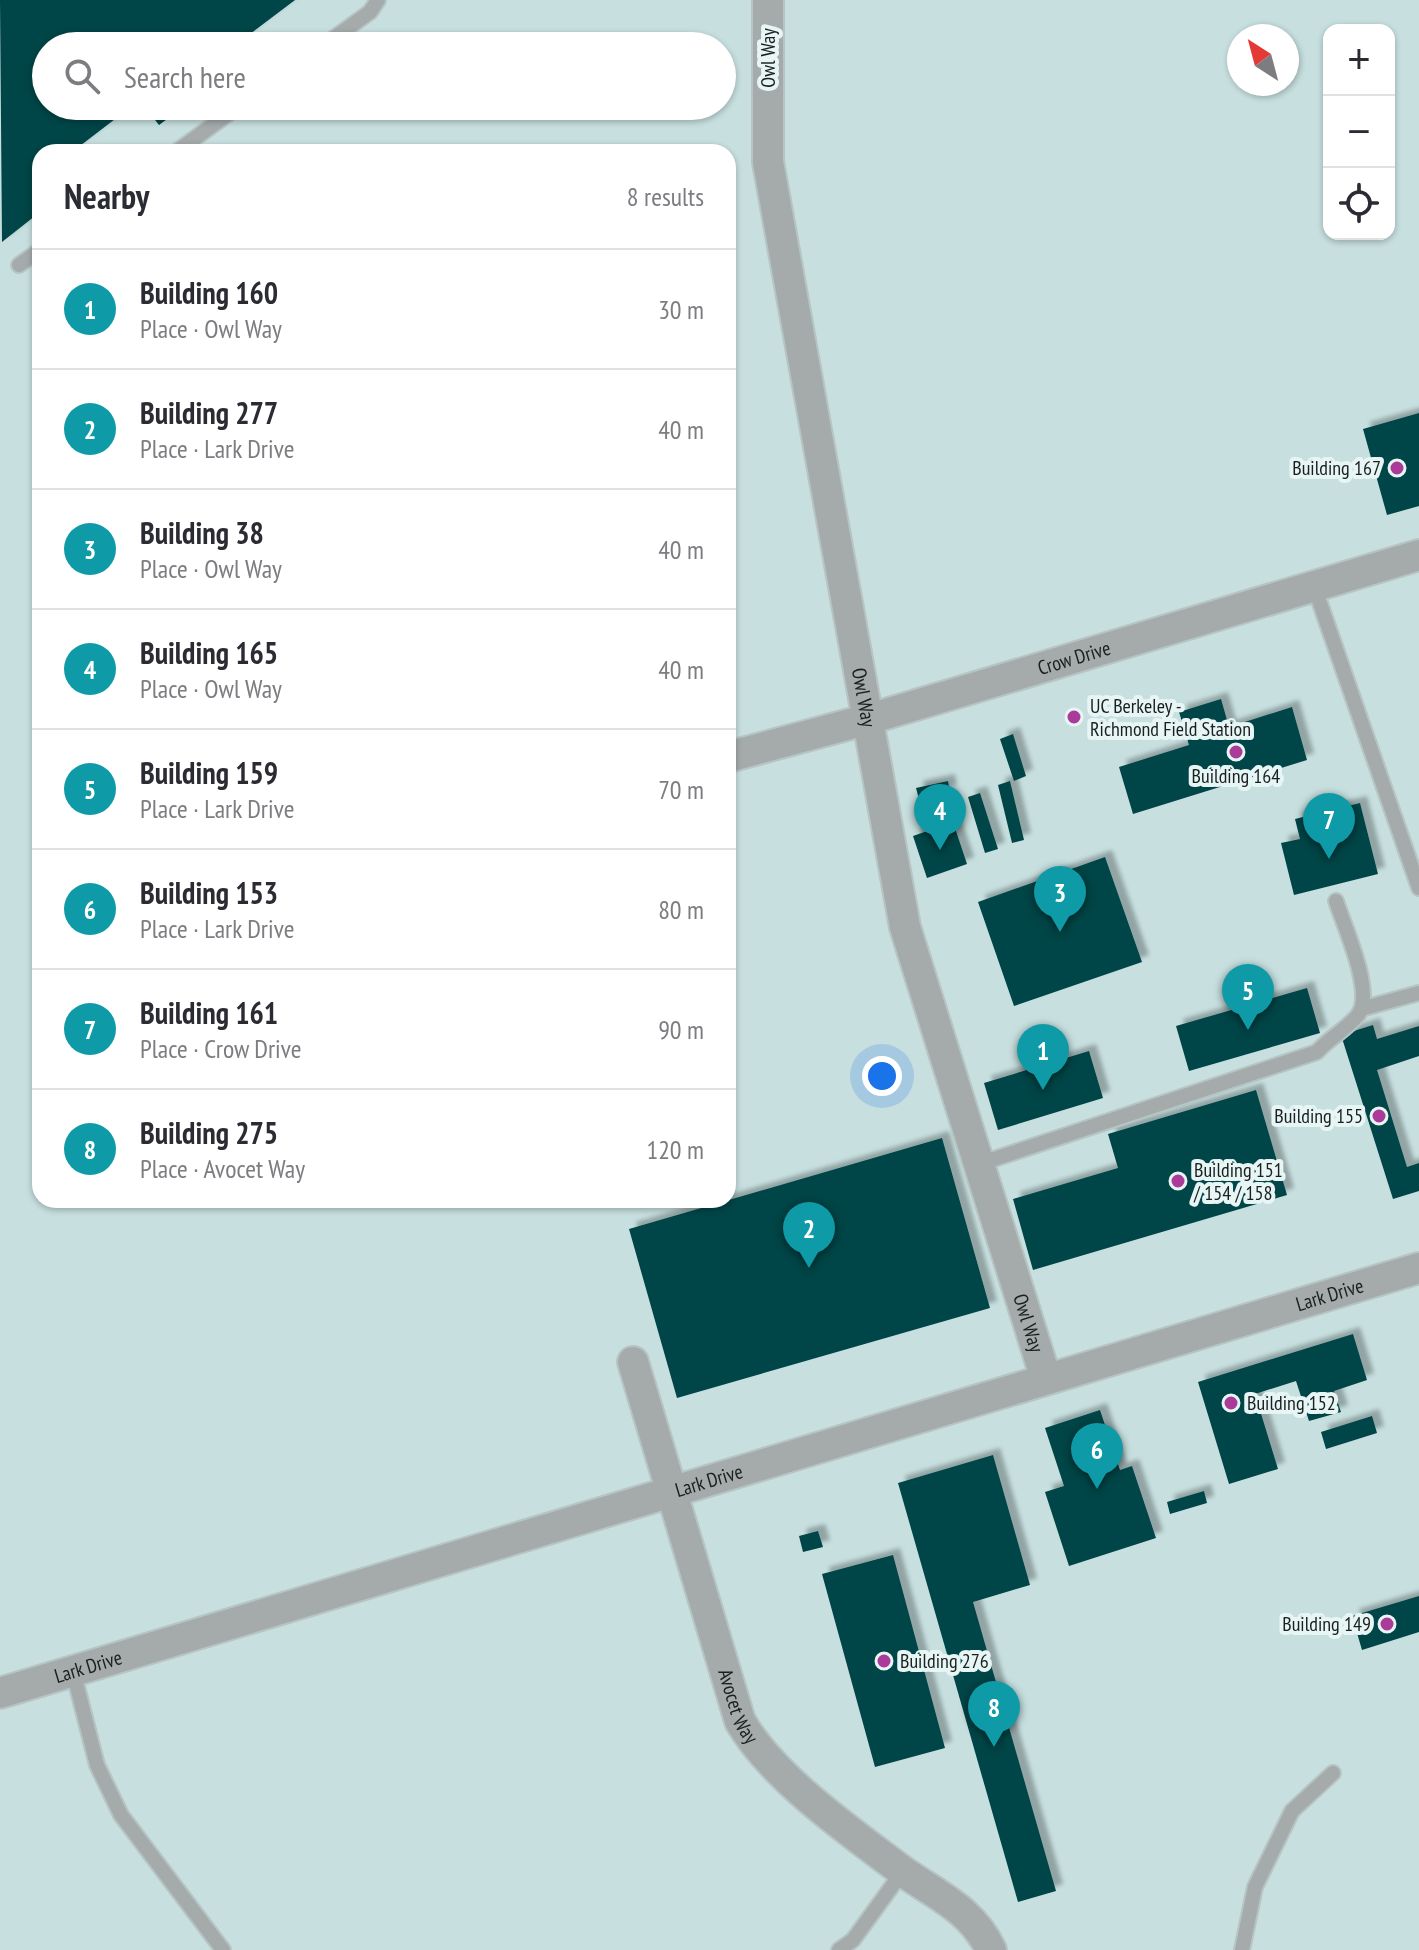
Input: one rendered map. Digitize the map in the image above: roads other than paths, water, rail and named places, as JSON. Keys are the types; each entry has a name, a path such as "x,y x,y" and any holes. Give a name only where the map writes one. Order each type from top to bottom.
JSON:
{"street":[{"name":"Owl Way","path":"768,0 768,162 905,927 1046,1379"},
{"name":"Crow Drive","path":"736,755 869,719 1419,555"},
{"name":"Lark Drive","path":"0,1693 669,1490 1419,1268"},
{"name":"Avocet Way","path":"633,1362 740,1721 750,1738 759,1752 792,1782 903,1871 957,1905 984,1934 991,1950"}],"lane":[{"path":"342,32 370,12 378,0"},
{"path":"187,144 220,120"},
{"path":"19,265 32,256"},
{"path":"1314,586 1419,888"},
{"path":"979,1164 1317,1052 1361,1009 1364,1001 1362,981 1336,901"},
{"path":"1361,1009 1419,993"},
{"path":"73,1671 97,1765 121,1815 223,1950"},
{"path":"1242,1950 1255,1887 1292,1811 1333,1773"},
{"path":"839,1950 853,1940 903,1871"}],"place":[{"name":"Building 167","path":"1397,468"},
{"name":"UC Berkeley - Richmond Field Station","path":"1074,717"},
{"name":"Building 164","path":"1236,752"},
{"name":"Building 165","path":"940,850"},
{"name":"Building 161","path":"1329,859"},
{"name":"Building 38","path":"1060,932"},
{"name":"Building 159","path":"1248,1030"},
{"name":"Building 160","path":"1043,1090"},
{"name":"Building 155","path":"1379,1116"},
{"name":"Building 151 / 154 / 158","path":"1178,1181"},
{"name":"Building 277","path":"809,1268"},
{"name":"Building 152","path":"1231,1403"},
{"name":"Building 153","path":"1097,1489"},
{"name":"Building 149","path":"1387,1624"},
{"name":"Building 276","path":"884,1661"},
{"name":"Building 275","path":"994,1747"}]}
